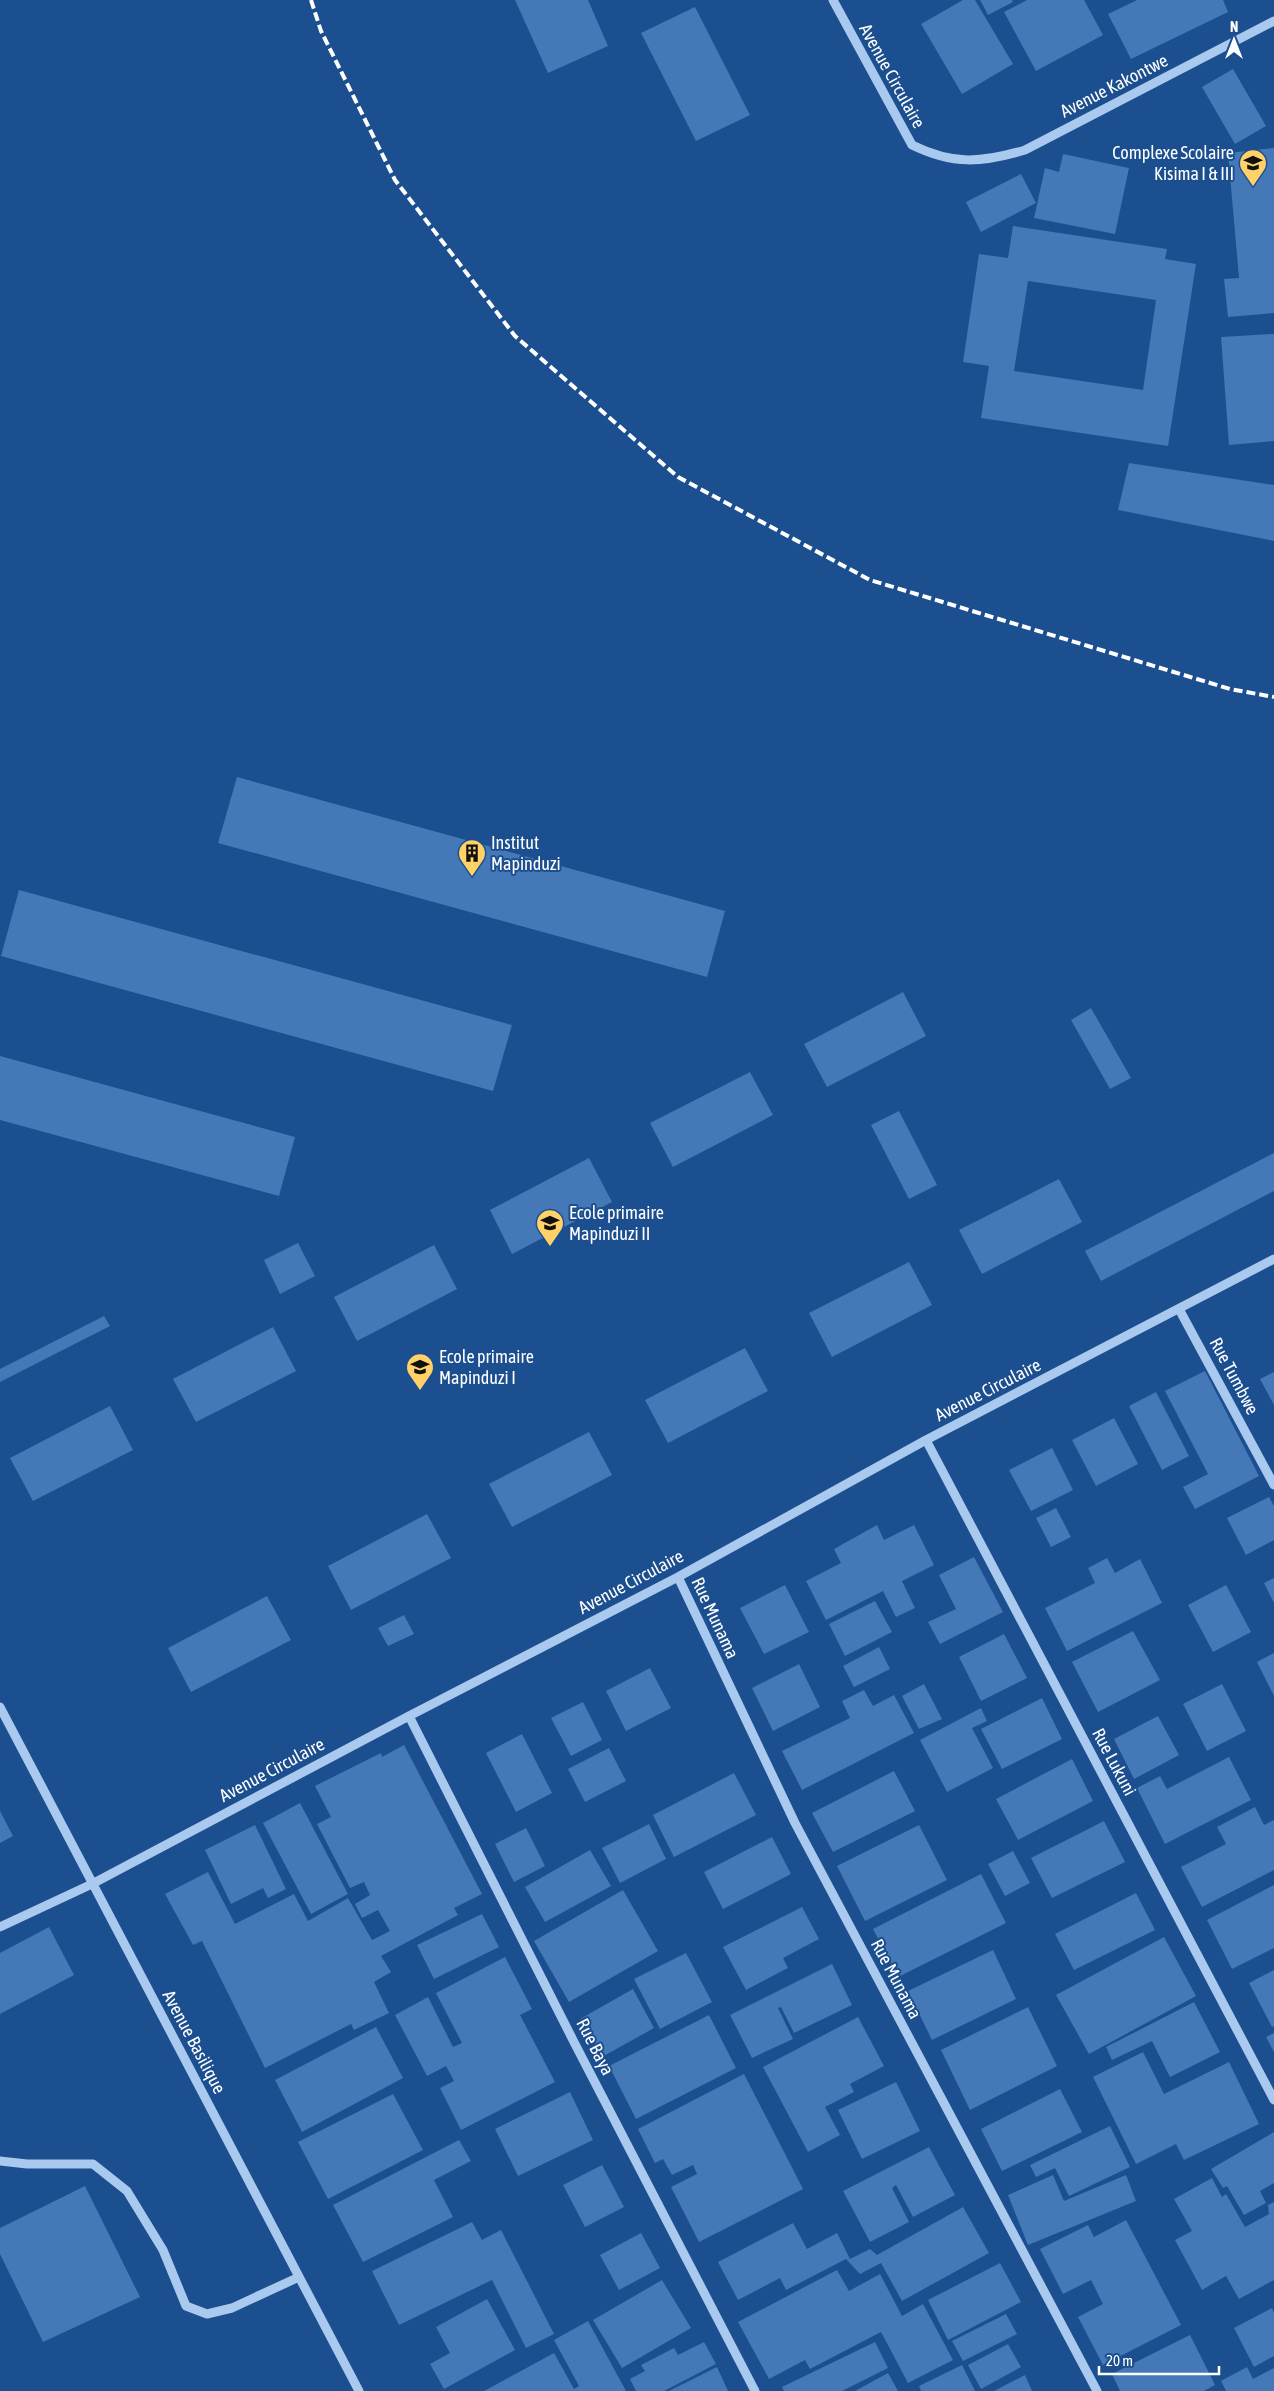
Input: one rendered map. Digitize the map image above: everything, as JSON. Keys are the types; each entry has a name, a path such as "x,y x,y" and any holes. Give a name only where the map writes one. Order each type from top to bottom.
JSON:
{"street":[{"name":"Avenue Circulaire","path":"833,0 912,145 934,156 964,161"},
{"name":"Avenue Kakontwe","path":"964,161 994,159 1025,150 1274,21"},
{"name":"Avenue Circulaire","path":"0,1927 92,1884 409,1716 678,1577 926,1440 1274,1259"},
{"name":"Rue Tumbwe","path":"1179,1310 1274,1485"},
{"name":"Rue Lukuni","path":"926,1440 1274,2100"},
{"name":"Rue Munama","path":"678,1577 795,1823 1097,2391"},
{"name":"Avenue Basilique","path":"0,1708 359,2391"},
{"name":"Rue Baya","path":"409,1716 575,2044 755,2391"},
{"path":"0,2161 27,2164 93,2164 127,2191 163,2250 186,2306 207,2314 232,2308 299,2277"}],"building":[{"path":"515,0 588,0 608,46 548,73"},
{"path":"963,0 975,0 1013,64 962,94 921,24"},
{"path":"980,0 1012,0 1013,2 988,15"},
{"path":"1027,0 1084,0 1103,35 1036,71 1004,12"},
{"path":"1137,0 1223,0 1228,12 1131,59 1108,14"},
{"path":"695,7 750,115 696,141 641,33"},
{"path":"1233,69 1266,126 1235,144 1202,87"},
{"path":"1274,148 1274,313 1228,317 1224,279 1239,278 1228,153"},
{"path":"1063,154 1129,168 1115,234 1034,218 1045,168 1059,172"},
{"path":"1021,174 1036,203 981,232 966,202"},
{"path":"1013,226 1167,249 1165,259 1196,264 1168,446 981,418 989,366 963,362 979,254 1008,258","holes":["1028,281 1156,300 1143,390 1014,371"]},
{"path":"1274,334 1274,441 1229,445 1221,337"},
{"path":"1129,463 1274,485 1274,541 1118,510"},
{"name":"Institut Mapinduzi","path":"237,777 725,911 707,977 218,843"},
{"path":"19,890 512,1025 493,1091 1,956"},
{"path":"903,992 926,1036 827,1087 804,1044"},
{"path":"1091,1008 1131,1078 1110,1089 1071,1020"},
{"path":"0,1056 295,1137 279,1196 0,1120"},
{"path":"750,1072 773,1115 673,1167 650,1123"},
{"path":"899,1111 937,1185 909,1199 871,1125"},
{"path":"1274,1153 1274,1191 1101,1281 1085,1251"},
{"path":"589,1158 612,1202 512,1254 490,1210"},
{"path":"1059,1179 1082,1222 982,1274 959,1230"},
{"path":"298,1243 315,1276 280,1294 264,1260"},
{"path":"434,1245 457,1289 357,1341 334,1297"},
{"path":"909,1262 932,1305 832,1357 809,1313"},
{"path":"104,1316 110,1326 0,1382 0,1369"},
{"path":"273,1327 296,1371 196,1422 173,1379"},
{"path":"745,1348 768,1391 668,1443 645,1400"},
{"path":"1205,1371 1259,1476 1195,1509 1183,1487 1208,1474 1165,1391"},
{"path":"1274,1372 1274,1405 1260,1379"},
{"path":"1156,1392 1189,1456 1162,1470 1129,1406"},
{"path":"110,1406 133,1450 33,1501 10,1458"},
{"path":"1114,1418 1138,1464 1096,1486 1072,1440"},
{"path":"589,1432 612,1475 512,1527 489,1484"},
{"path":"1052,1448 1073,1490 1031,1511 1009,1470"},
{"path":"1269,1497 1274,1506 1274,1540 1246,1555 1227,1518"},
{"path":"1056,1508 1071,1537 1051,1547 1036,1518"},
{"path":"427,1514 451,1558 351,1610 328,1566"},
{"path":"877,1525 884,1540 914,1525 934,1565 902,1581 915,1608 896,1617 883,1591 826,1620 806,1581 841,1563 834,1549"},
{"path":"974,1557 1003,1612 940,1644 928,1622 956,1609 939,1575"},
{"path":"1107,1558 1115,1573 1140,1559 1162,1603 1067,1651 1045,1608 1095,1583 1088,1568"},
{"path":"1274,1578 1274,1603 1264,1583"},
{"path":"785,1585 809,1632 764,1654 740,1608"},
{"path":"1226,1585 1251,1632 1213,1652 1188,1605"},
{"path":"267,1596 291,1640 191,1692 168,1648"},
{"path":"875,1601 892,1632 845,1656 829,1624"},
{"path":"404,1615 414,1634 388,1646 378,1628"},
{"path":"1133,1631 1160,1680 1098,1712 1072,1662"},
{"path":"1004,1634 1027,1678 981,1701 959,1657"},
{"path":"879,1647 890,1669 854,1687 843,1666"},
{"path":"1274,1653 1274,1696 1257,1662"},
{"path":"799,1664 820,1707 773,1731 752,1688"},
{"path":"650,1668 671,1708 626,1731 606,1691"},
{"path":"924,1684 942,1719 919,1729 902,1696"},
{"path":"1222,1684 1246,1731 1207,1751 1183,1704"},
{"path":"864,1690 873,1706 894,1695 914,1733 802,1790 782,1751 850,1718 842,1701"},
{"path":"1042,1698 1062,1739 1002,1769 981,1729"},
{"path":"583,1702 602,1740 571,1756 551,1718"},
{"path":"981,1708 987,1721 972,1728 993,1768 947,1792 920,1740"},
{"path":"1158,1716 1179,1755 1134,1779 1114,1739"},
{"path":"522,1734 552,1793 516,1812 486,1753"},
{"path":"404,1745 482,1894 454,1908 458,1915 381,1956 391,1972 374,1982 389,2013 354,2030 351,2024 265,2068 202,1941 193,1945 165,1894 208,1872 235,1924 294,1894 308,1921 348,1898 372,1940 390,1931 378,1910 362,1918 355,1904 370,1895 364,1882 350,1888 317,1824 331,1817 315,1786 381,1753 382,1757"},
{"path":"609,1748 626,1781 585,1802 568,1769"},
{"path":"1229,1757 1251,1800 1165,1844 1137,1788 1160,1776 1167,1789"},
{"path":"1072,1759 1093,1801 1018,1840 996,1799"},
{"path":"894,1771 915,1811 833,1852 812,1813"},
{"path":"734,1773 756,1815 674,1857 653,1815"},
{"path":"300,1803 348,1894 311,1914 263,1823"},
{"path":"1255,1807 1264,1825 1274,1820 1274,1870 1202,1907 1181,1867 1226,1844 1217,1827"},
{"path":"0,1811 13,1836 0,1843"},
{"path":"1104,1821 1125,1862 1052,1898 1031,1858"},
{"path":"649,1824 666,1859 620,1883 602,1848"},
{"path":"255,1825 286,1889 268,1898 263,1888 231,1904 205,1850"},
{"path":"919,1825 947,1880 865,1921 837,1866"},
{"path":"526,1828 545,1866 514,1882 495,1844"},
{"path":"772,1837 791,1874 723,1909 704,1872"},
{"path":"590,1850 611,1886 545,1922 525,1887"},
{"path":"1013,1851 1030,1883 1005,1896 988,1864"},
{"path":"981,1874 1006,1923 898,1977 873,1929"},
{"path":"1274,1885 1274,1948 1232,1969 1207,1920"},
{"path":"623,1890 658,1951 569,2002 534,1941"},
{"path":"1136,1893 1155,1930 1074,1970 1055,1934"},
{"path":"802,1907 819,1939 783,1958 788,1968 746,1990 723,1947"},
{"path":"482,1914 499,1947 434,1979 417,1945"},
{"path":"49,1927 74,1975 0,2014 0,1953"},
{"path":"1164,1937 1196,1996 1089,2054 1056,1995"},
{"path":"993,1950 1016,1999 932,2040 908,1991"},
{"path":"686,1953 712,2002 660,2029 634,1979"},
{"path":"505,1957 532,2009 520,2015 555,2082 461,2130 440,2088 454,2081 446,2066 427,2076 395,2015 428,1997 453,2047 462,2043 436,1993"},
{"path":"832,1964 852,2005 794,2033 781,2007 778,2008 793,2039 752,2058 730,2015"},
{"path":"1274,1970 1274,2026 1272,2027 1249,1983"},
{"path":"633,1989 654,2028 602,2057 580,2019"},
{"path":"1194,2002 1220,2052 1170,2077 1152,2041 1112,2060 1106,2047"},
{"path":"1028,2007 1057,2066 970,2110 941,2050"},
{"path":"709,2015 736,2068 636,2119 609,2066"},
{"path":"858,2017 884,2066 850,2084 854,2092 825,2107 840,2135 808,2152 763,2067"},
{"path":"376,2027 403,2078 302,2132 275,2080"},
{"path":"1274,2033 1274,2052 1266,2037"},
{"path":"1143,2052 1164,2094 1229,2062 1259,2124 1184,2160 1176,2144 1136,2164 1093,2077"},
{"path":"744,2074 803,2189 699,2242 671,2187 697,2174 693,2165 672,2175 663,2159 655,2163 638,2129"},
{"path":"896,2082 920,2131 862,2159 838,2110"},
{"path":"1060,2089 1082,2132 1002,2171 981,2129"},
{"path":"570,2092 593,2140 518,2176 495,2129"},
{"path":"393,2094 423,2150 328,2199 298,2142"},
{"path":"1110,2126 1130,2167 1069,2196 1055,2168 1036,2177 1030,2165"},
{"path":"1274,2132 1274,2183 1260,2191 1266,2203 1244,2215 1227,2186 1223,2188 1211,2169"},
{"path":"459,2140 471,2161 434,2180 453,2217 363,2262 333,2205"},
{"path":"929,2147 955,2195 913,2217 896,2185 892,2188 909,2222 870,2242 843,2191"},
{"path":"602,2165 624,2207 585,2227 563,2185"},
{"path":"1053,2175 1064,2201 1126,2175 1136,2201 1028,2245 1008,2195"},
{"path":"1212,2178 1222,2197 1226,2194 1245,2227 1269,2214 1268,2205 1274,2202 1274,2280 1239,2299 1226,2276 1202,2290 1175,2240 1192,2231 1174,2199"},
{"path":"85,2186 140,2297 43,2342 0,2254 0,2228"},
{"path":"963,2207 989,2253 902,2301 881,2263 860,2274 846,2259 786,2290 780,2278 738,2300 718,2262 793,2223 807,2249 837,2233 850,2259 870,2249 877,2255"},
{"path":"1126,2220 1181,2325 1103,2365 1078,2317 1103,2304 1091,2280 1063,2294 1040,2249 1088,2225 1094,2237"},
{"path":"472,2222 482,2240 501,2230 554,2334 526,2348 492,2280 399,2325 372,2271"},
{"path":"641,2233 660,2268 619,2290 600,2255"},
{"path":"1000,2263 1021,2302 948,2340 928,2300"},
{"path":"837,2270 849,2291 880,2274 902,2316 923,2304 953,2360 908,2383 881,2332 810,2369 805,2360 769,2379 738,2322"},
{"path":"662,2280 691,2328 622,2368 593,2320"},
{"path":"487,2299 515,2350 444,2389 430,2364 450,2353 436,2327"},
{"path":"1272,2308 1274,2313 1274,2356 1254,2367 1234,2328"},
{"path":"1006,2314 1017,2334 963,2361 952,2341"},
{"path":"588,2321 626,2391 484,2391 554,2353 574,2389 579,2386 554,2340"},
{"path":"1190,2335 1215,2385 1204,2391 1120,2391 1112,2374"},
{"path":"704,2342 716,2364 664,2391 636,2391 630,2379 645,2371 641,2365 674,2348 678,2355"},
{"path":"875,2342 888,2368 842,2391 784,2391 782,2387"},
{"path":"1008,2344 1021,2367 981,2389 968,2365"},
{"path":"962,2365 975,2391 921,2391 919,2386"},
{"path":"717,2367 728,2391 669,2391"},
{"path":"1247,2367 1253,2379 1274,2368 1274,2391 1226,2391 1221,2381"},
{"path":"888,2373 898,2391 855,2391"},
{"path":"1025,2375 1032,2391 994,2391"}],"railway":[{"path":"311,0 321,31 395,180 515,336 678,477 870,580 1230,689 1274,697"}],"place":[{"name":"Complexe Scolaire Kisima I & III","path":"1253,187"},
{"name":"Institut Mapinduzi","path":"472,877"},
{"name":"Ecole primaire Mapinduzi II","path":"550,1247"},
{"name":"Ecole primaire Mapinduzi I","path":"420,1391"}]}
